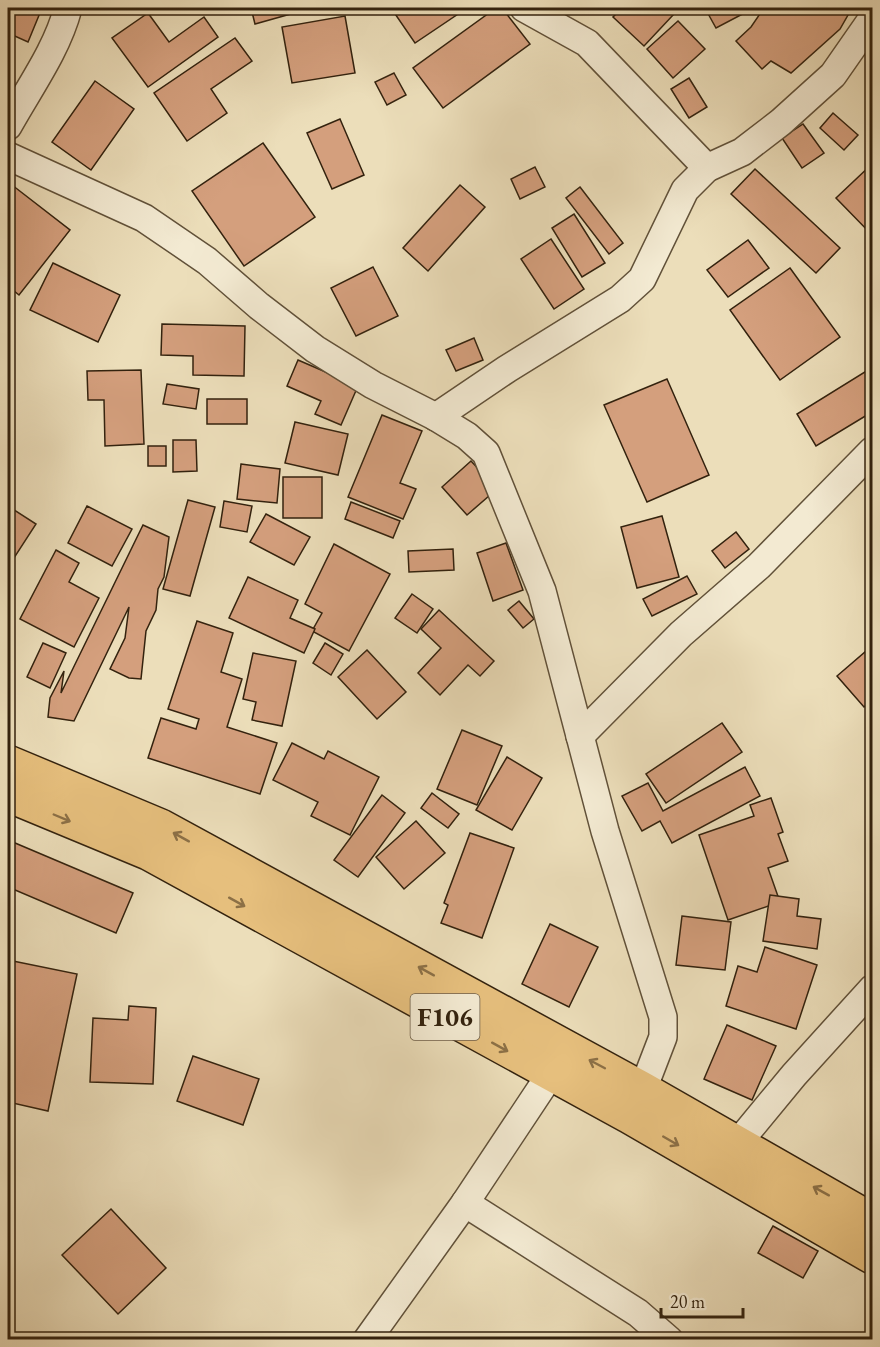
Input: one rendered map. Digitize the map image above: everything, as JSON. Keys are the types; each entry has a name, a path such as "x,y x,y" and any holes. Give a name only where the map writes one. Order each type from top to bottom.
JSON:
{"main road":[{"name":"F106","path":"8,762 161,826 643,1089 873,1220"},
{"name":"F106","path":"8,795 148,853 628,1116 873,1257"}],"street":[{"path":"8,126 44,64 68,8"},
{"path":"524,8 587,43 706,168"},
{"path":"436,417 507,369 620,299 642,279 685,190 706,168 741,152 781,122 833,75 873,19"},
{"path":"8,156 144,218 207,261 259,306 315,349 374,385 436,417 467,436 486,453 498,476 542,591 605,831 663,1017 663,1037 643,1089"},
{"path":"580,736 681,634 759,566 873,451"},
{"path":"737,1144 873,989"},
{"path":"367,1340 465,1203 550,1075"},
{"path":"465,1203 638,1313 669,1340"}],"building":[{"path":"8,8 42,8 28,42 8,33"},
{"path":"251,8 312,8 255,24"},
{"path":"391,8 467,8 415,43"},
{"path":"496,8 502,8 530,44 443,108 413,68"},
{"path":"622,8 668,8 674,14 644,46 613,17"},
{"path":"754,8 716,28 706,10"},
{"path":"764,8 852,8 840,29 791,73 771,61 762,69 736,41 751,27"},
{"path":"148,13 169,42 204,17 218,37 148,87 112,38"},
{"path":"345,16 355,73 292,83 282,27"},
{"path":"678,21 705,49 673,78 647,49"},
{"path":"235,38 252,61 211,89 227,113 187,141 154,93"},
{"path":"394,73 406,95 387,105 375,82"},
{"path":"689,78 707,107 689,118 671,89"},
{"path":"95,81 134,109 91,170 52,142"},
{"path":"833,113 858,135 844,150 820,128"},
{"path":"340,119 364,175 332,189 307,133"},
{"path":"803,124 824,153 802,168 782,138"},
{"path":"263,143 315,217 244,266 192,191"},
{"path":"872,164 872,235 836,198"},
{"path":"535,167 545,187 520,199 511,179"},
{"path":"755,169 840,248 816,273 731,194"},
{"path":"12,185 70,230 19,295 8,286 8,191"},
{"path":"460,185 485,207 428,271 403,248"},
{"path":"580,187 623,243 609,254 566,198"},
{"path":"574,214 605,263 582,277 552,228"},
{"path":"551,239 584,289 554,309 521,259"},
{"path":"748,240 769,268 728,297 707,270"},
{"path":"53,263 120,295 98,342 30,310"},
{"path":"373,267 398,316 356,336 331,288"},
{"path":"790,268 840,337 780,380 730,310"},
{"path":"162,324 245,326 244,376 193,375 193,356 161,355"},
{"path":"474,338 483,360 456,371 446,350"},
{"path":"298,360 358,386 341,425 315,414 321,401 287,386"},
{"path":"141,370 144,444 105,446 104,400 88,400 87,371"},
{"path":"868,370 872,376 872,412 816,446 797,414"},
{"path":"667,379 709,475 647,502 604,405"},
{"path":"167,384 199,389 196,409 163,404"},
{"path":"207,399 247,399 247,424 207,424"},
{"path":"382,415 422,431 400,483 416,489 403,519 348,497"},
{"path":"295,422 348,434 338,475 285,463"},
{"path":"173,440 196,440 197,471 173,472"},
{"path":"148,446 166,446 166,466 148,466"},
{"path":"471,461 497,489 467,515 442,487"},
{"path":"241,464 280,469 277,503 237,499"},
{"path":"283,477 322,477 322,518 283,518"},
{"path":"188,500 215,507 190,596 163,589"},
{"path":"224,501 252,506 247,532 220,527"},
{"path":"351,502 400,521 393,538 345,519"},
{"path":"8,506 36,524 14,558 8,553"},
{"path":"87,506 132,529 112,566 68,543"},
{"path":"266,514 310,537 294,565 250,542"},
{"path":"662,516 679,577 637,588 621,527"},
{"path":"143,525 169,537 164,577 158,589 156,610 146,631 141,679 129,678 110,669 125,638 129,607 74,721 48,717 50,698 64,671 61,693"},
{"path":"736,532 749,549 725,568 712,551"},
{"path":"506,543 523,590 493,601 477,553"},
{"path":"334,544 390,574 349,651 312,631 322,613 305,604"},
{"path":"453,549 454,570 409,572 408,551"},
{"path":"56,550 79,563 69,582 99,598 74,647 20,619"},
{"path":"687,576 697,594 652,616 643,599"},
{"path":"248,577 298,600 290,618 315,629 304,653 229,618"},
{"path":"412,594 433,609 417,633 395,618"},
{"path":"519,601 534,619 523,628 508,610"},
{"path":"439,610 494,661 480,676 468,665 440,695 418,673 441,648 421,629"},
{"path":"197,621 233,633 221,672 242,679 227,727 277,743 260,794 148,758 161,718 196,729 199,719 168,709"},
{"path":"43,643 66,653 50,688 27,677"},
{"path":"325,643 343,654 331,675 313,663"},
{"path":"872,646 872,700 864,707 837,676"},
{"path":"367,650 406,692 377,719 338,677"},
{"path":"253,653 296,661 282,726 252,720 256,702 243,699"},
{"path":"722,723 742,752 666,803 646,774"},
{"path":"462,730 502,746 477,805 437,789"},
{"path":"292,743 324,759 328,751 379,777 350,835 311,816 318,802 273,780"},
{"path":"507,757 542,778 512,830 476,810"},
{"path":"745,767 760,796 672,843 660,821 642,831 622,796 648,783 663,811"},
{"path":"432,793 459,814 448,828 421,808"},
{"path":"382,795 405,813 358,877 334,860"},
{"path":"771,798 783,832 778,834 788,861 768,868 780,902 728,920 699,835 754,816 750,805"},
{"path":"416,821 445,853 404,889 376,857"},
{"path":"470,833 514,848 482,938 441,923 448,905 444,903"},
{"path":"8,840 133,893 116,933 8,887"},
{"path":"770,895 799,899 797,916 821,919 817,949 763,941"},
{"path":"682,916 731,922 725,970 676,965"},
{"path":"550,924 598,947 569,1007 522,984"},
{"path":"765,947 817,965 796,1029 726,1006 738,966 757,972"},
{"path":"8,960 77,974 48,1111 8,1102"},
{"path":"129,1006 156,1008 153,1084 90,1082 93,1018 128,1020"},
{"path":"727,1025 776,1046 752,1100 704,1079"},
{"path":"193,1056 259,1079 243,1125 177,1101"},
{"path":"111,1209 166,1268 118,1314 62,1255"},
{"path":"773,1226 818,1251 803,1278 758,1253"}]}
